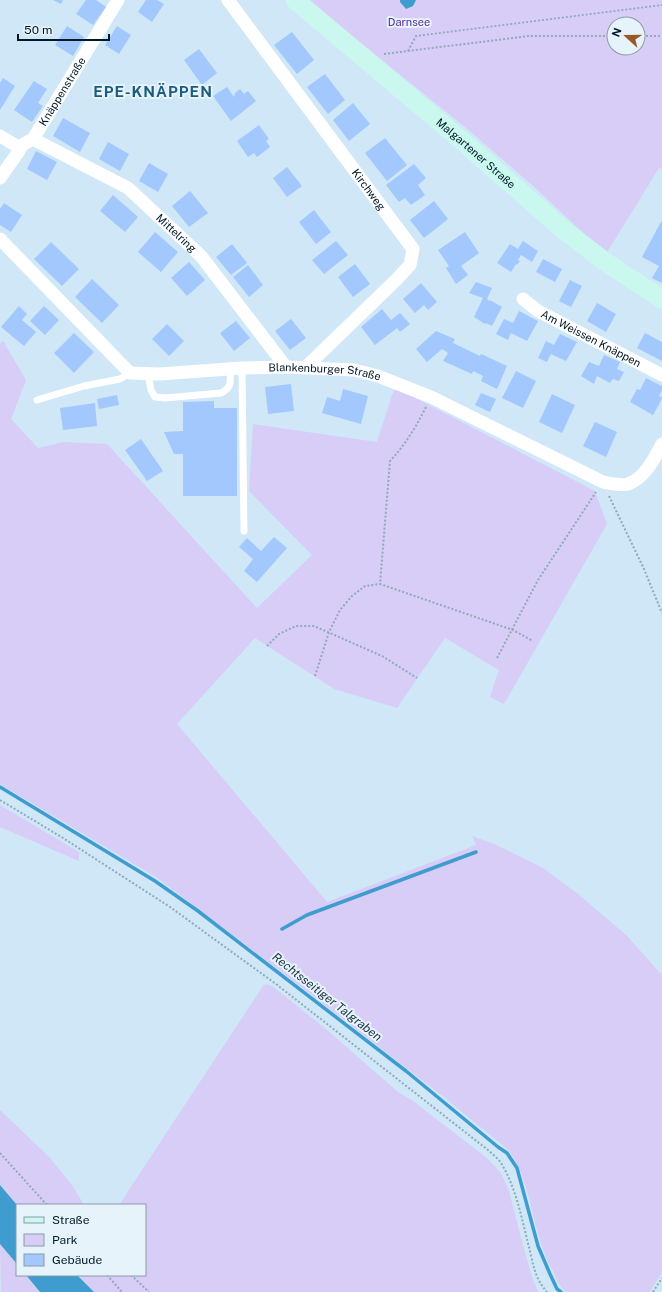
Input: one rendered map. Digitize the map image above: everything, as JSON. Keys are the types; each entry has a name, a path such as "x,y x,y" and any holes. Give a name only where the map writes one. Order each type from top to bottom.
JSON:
{"street":[{"name":"Knäppenstraße","path":"0,178 22,145 33,138 118,0"},
{"name":"Kirchweg","path":"228,0 412,249 410,265 306,367"},
{"name":"Malgartener Straße","path":"295,0 364,57 560,227 604,261 662,299"},
{"path":"0,136 20,148"},
{"name":"Mittelring","path":"33,138 128,188 201,256 286,367"},
{"path":"0,239 130,373"},
{"name":"Am Weissen Knäppen","path":"523,299 538,312 662,375"},
{"name":"Blankenburger Straße","path":"130,373 160,374 236,368 286,367 354,370 378,376 431,397 603,482 627,484 642,475 656,457 662,444"}],"lane":[{"path":"148,374 151,390 155,397 165,398 221,393 228,389 236,368"},
{"path":"236,368 244,531"},
{"path":"37,400 84,386 120,380 130,373"}],"path":[{"path":"408,51 416,36 662,5"},
{"path":"364,57 529,36 606,36"},
{"path":"646,36 662,36"},
{"path":"380,584 390,461 402,448 419,422 431,397"},
{"path":"603,482 644,569 662,613"},
{"path":"497,658 538,580 603,482"},
{"path":"314,676 329,632 340,610 352,596 365,586 380,584 513,630 533,641"},
{"path":"267,646 279,634 296,626 314,626 382,656 417,678"},
{"path":"0,800 63,838 170,907 276,984 488,1150 500,1161 510,1178 535,1271 541,1285 547,1292"},
{"path":"0,1153 46,1204"},
{"path":"108,1276 122,1292"},
{"path":"132,1276 149,1292"},
{"path":"653,1292 662,1278"}],"green space":[{"name":"Darnsee","path":"308,0 662,0 662,169 659,168 606,254 532,185 471,132"},
{"path":"3,341 26,380 11,419 38,448 64,442 107,444 257,608 312,555 249,491 253,424 377,442 392,395 396,388 595,491 607,524 504,704 490,697 499,670 445,638 397,708 334,689 255,638 177,724 327,902 476,845 472,836 494,844 543,868 578,894 626,935 662,975 662,1272 650,1292 566,1292 558,1282 545,1254 540,1241 523,1177 513,1156 506,1148 440,1094 156,877 0,784 0,344"},
{"path":"0,805 79,852 79,861 0,827"},
{"path":"266,984 272,986 327,1030 398,1092 413,1101 487,1158 501,1173 509,1191 531,1274 538,1292 94,1292 78,1276 146,1276 146,1204 120,1204 263,986"},
{"path":"0,1110 49,1157 72,1185 83,1204 16,1204 0,1185"},
{"path":"0,1244 16,1263 16,1276 27,1276 40,1292 1,1292"}],"water":[{"path":"400,0 416,0 413,6 406,9"},
{"path":"0,1185 16,1204 16,1263 0,1244"},
{"path":"27,1276 78,1276 94,1292 40,1292"}],"building":[{"path":"53,0 63,0 61,4"},
{"path":"86,0 96,0 106,7 93,25 76,14"},
{"path":"146,0 157,0 164,4 152,22 138,12"},
{"path":"67,26 84,37 73,56 55,45"},
{"path":"117,26 131,35 119,54 105,45"},
{"path":"292,32 314,60 297,74 274,45"},
{"path":"199,49 217,73 202,85 184,60"},
{"path":"325,74 345,100 328,114 307,87"},
{"path":"3,78 15,86 0,110 0,83"},
{"path":"34,81 47,89 38,103 43,106 32,122 14,110"},
{"path":"227,87 234,97 235,93 240,89 244,94 248,91 256,101 231,121 213,96"},
{"path":"353,103 370,124 349,141 333,120"},
{"path":"63,118 90,133 80,152 53,136"},
{"path":"259,125 269,139 266,141 270,147 257,157 254,153 248,157 237,141"},
{"path":"385,138 407,165 387,181 365,153"},
{"path":"108,142 129,154 120,171 99,159"},
{"path":"36,151 57,162 47,180 27,169"},
{"path":"149,163 168,174 158,192 139,181"},
{"path":"414,164 426,178 418,185 425,195 411,205 405,198 399,202 386,185"},
{"path":"287,167 302,186 287,197 273,178"},
{"path":"190,191 208,213 189,227 172,206"},
{"path":"113,195 138,217 125,232 100,211"},
{"path":"434,201 448,219 424,238 410,220"},
{"path":"4,203 22,215 11,232 0,225 0,209"},
{"path":"314,210 331,232 316,244 299,222"},
{"path":"662,220 662,283 652,278 659,266 642,257"},
{"path":"155,232 178,252 161,272 138,252"},
{"path":"465,232 479,253 461,266 468,275 456,284 446,268 449,266 438,250"},
{"path":"336,241 348,255 324,274 312,260"},
{"path":"523,241 538,251 532,262 521,255 518,260 520,261 511,272 497,263 510,244 518,249"},
{"path":"51,242 79,269 62,286 34,259"},
{"path":"232,244 247,263 231,275 216,257"},
{"path":"543,259 562,269 555,282 536,272"},
{"path":"189,262 205,280 187,296 171,278"},
{"path":"355,264 370,284 353,297 338,277"},
{"path":"248,265 263,285 249,297 233,277"},
{"path":"92,279 119,305 102,323 75,297"},
{"path":"570,280 582,286 571,307 559,301"},
{"path":"476,282 492,288 487,299 502,307 492,326 486,323 485,324 474,317 483,298 469,293"},
{"path":"421,283 437,302 428,310 424,305 415,313 403,299"},
{"path":"597,303 616,314 606,332 587,321"},
{"path":"19,306 27,314 22,320 36,332 24,346 1,327"},
{"path":"44,306 59,320 45,335 30,321"},
{"path":"382,309 391,320 400,313 410,324 400,332 397,328 375,345 361,327"},
{"path":"519,311 538,321 527,341 511,333 508,340 496,334 504,319 513,323"},
{"path":"291,319 306,338 290,350 275,331"},
{"path":"236,321 250,338 234,351 220,333"},
{"path":"167,324 184,341 169,356 152,339"},
{"path":"436,331 455,339 453,343 480,356 481,354 507,366 497,389 481,381 483,376 473,371 472,374 443,361 448,353 442,349 427,362 416,349"},
{"path":"74,333 94,352 74,373 54,353"},
{"path":"645,333 662,342 662,361 637,348"},
{"path":"560,334 577,342 566,361 551,354 547,362 538,358 546,341 554,345"},
{"path":"604,355 620,362 617,369 624,372 619,381 613,379 610,383 597,376 594,384 581,376 589,362 599,366"},
{"path":"516,371 536,381 523,408 502,398"},
{"path":"646,378 662,386 659,396 662,397 662,399 653,415 630,402 637,389 640,390"},
{"path":"291,384 294,411 268,414 265,387"},
{"path":"343,389 368,396 361,424 322,413 327,397 340,401"},
{"path":"481,393 496,399 490,412 475,405"},
{"path":"552,394 575,405 562,433 539,422"},
{"path":"117,395 119,405 99,409 97,399"},
{"path":"214,401 214,408 237,408 237,496 183,496 183,454 174,454 164,432 183,431 183,402"},
{"path":"95,403 97,426 63,430 60,408"},
{"path":"595,422 617,432 606,457 583,446"},
{"path":"141,439 163,471 147,481 125,450"},
{"path":"274,537 287,548 257,582 244,571 253,559 239,547 247,538 261,551"}],"waterway":[{"name":"Rechtsseitiger Talgraben","path":"0,787 155,881 198,911 406,1071 507,1153 517,1168 538,1246 557,1289 561,1292"},
{"path":"282,929 307,915 476,852"}],"district":[{"name":"EPE-KNÄPPEN","path":"153,91"}]}
